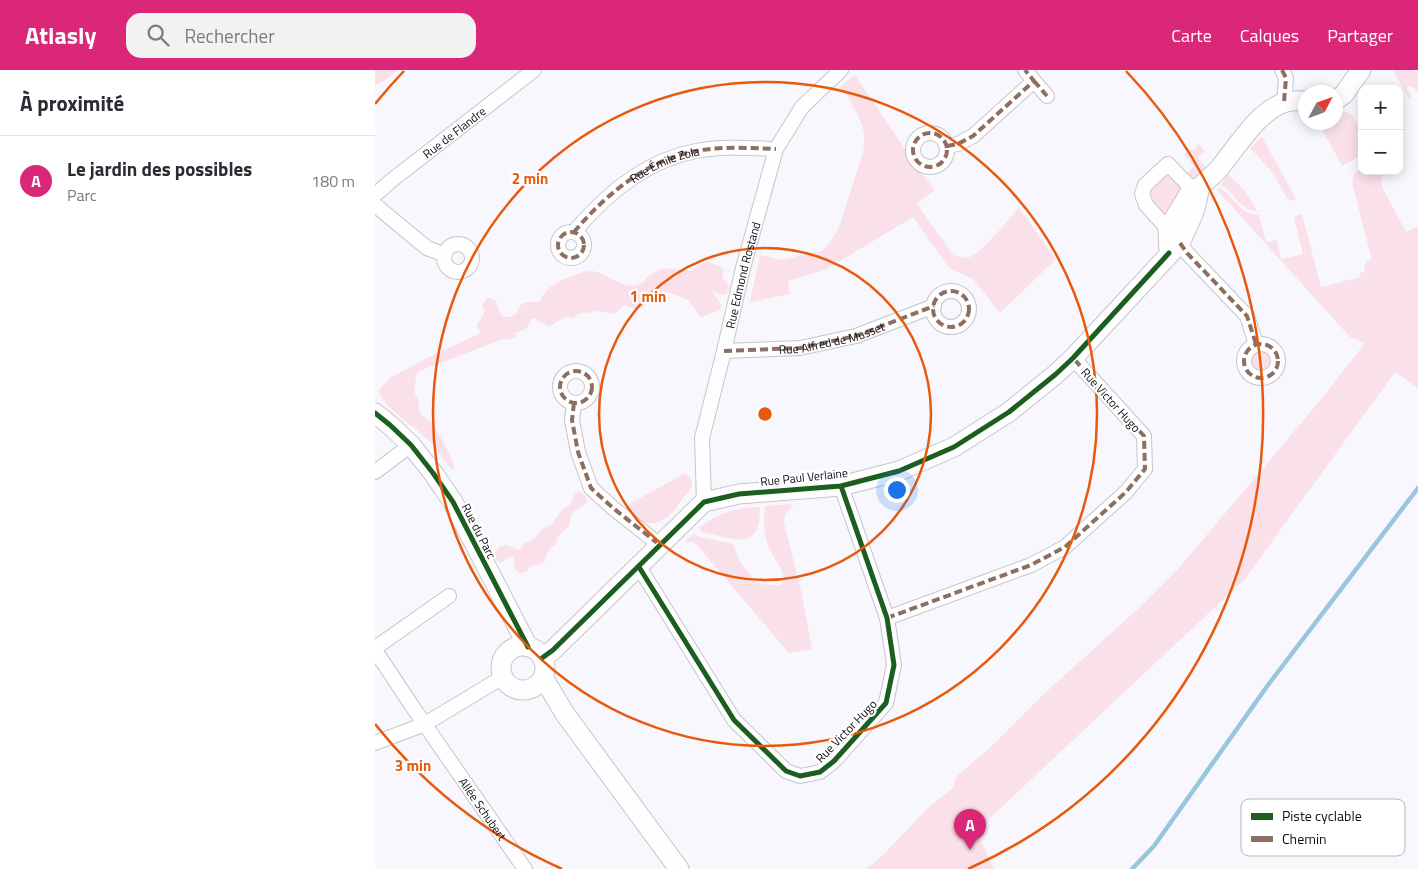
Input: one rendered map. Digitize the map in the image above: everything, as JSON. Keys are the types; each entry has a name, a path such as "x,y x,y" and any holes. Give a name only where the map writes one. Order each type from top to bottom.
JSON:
{"street":[{"name":"Rue de Flandre","path":"375,195 534,70"},
{"name":"Rue Edmond Rostand","path":"704,502 702,438 725,351 743,268 776,149 802,107 841,70"},
{"path":"1282,70 1286,78 1284,102"},
{"path":"1343,95 1361,70"},
{"path":"947,146 966,141 973,136 1029,75 1047,96"},
{"path":"1255,344 1247,316 1187,253 1172,242 1146,205 1142,194 1145,185 1168,164 1196,188 1221,166 1245,134 1270,111 1284,102 1298,100"},
{"name":"Rue Émile Zola","path":"574,232 587,216 623,186 640,173 660,162 696,151 737,147 776,149"},
{"name":"Rue Paul Verlaine","path":"704,502 739,494 841,486 899,471 954,446 1009,412 1073,358 1172,242 1194,212 1196,188"},
{"path":"375,205 427,248 445,255"},
{"name":"Rue Alfred de Musset","path":"725,351 800,348 856,336 934,306"},
{"name":"Rue Victor Hugo","path":"887,618 1031,566 1065,547 1125,492 1145,469 1144,436 1073,358"},
{"path":"575,403 571,420 591,488 661,546"},
{"name":"Rue du Parc","path":"375,413 411,445 453,502 508,610 535,652"},
{"path":"375,472 411,445"},
{"name":"Rue Victor Hugo","path":"639,568 734,720 786,772 800,776 820,772 834,761 886,703 894,665 887,618 841,486"},
{"path":"565,714 524,690 512,687 507,683 501,671 503,658 513,648 521,646 535,652 553,650 639,568 704,502"},
{"path":"375,649 449,596"},
{"name":"Rue du Parc","path":"507,652 508,610"},
{"name":"Allée Schubert","path":"375,649 525,869"},
{"path":"535,652 544,664 543,677 565,714 679,869"},
{"path":"375,743 425,724 503,677"},
{"path":"524,690 535,686 543,677"}],"shaded area":[{"path":"375,70 399,70 375,85"},
{"path":"1393,70 1413,70 1418,74 1418,91 1410,86 1407,88 1411,98 1409,99 1403,85"},
{"path":"855,75 917,167 935,190 917,204 953,255 967,257 977,253 1019,208 1056,259 1000,313 973,279 949,268 913,217 825,270 788,281 790,294 750,302 760,255 780,260 821,251 826,248 838,230 863,153 864,132 852,104 844,93 836,90"},
{"path":"1343,112 1347,112 1351,114 1358,124 1358,157 1342,166 1323,130 1343,130"},
{"path":"1262,137 1296,199 1289,201 1272,172 1250,148"},
{"path":"1198,143 1205,151 1198,158 1210,171 1198,179 1187,174 1194,166 1184,155 1188,150 1194,150"},
{"path":"1358,170 1358,175 1382,175 1381,182 1383,189 1406,232 1418,226 1418,388 1395,372 1244,580 976,831 994,869 866,869 880,858 929,807 953,788 956,777 992,746 1045,693 1139,608 1178,569 1319,402 1365,343 1350,337 1217,190 1219,187 1242,209 1259,215 1266,242 1277,240 1281,259 1303,254 1294,217 1302,214 1321,287 1360,277 1360,273 1365,272 1364,266 1367,261 1372,260 1352,183"},
{"path":"1228,174 1245,191 1257,211 1246,208 1221,185"},
{"path":"1168,176 1185,191 1168,218 1159,210 1149,193"},
{"path":"708,262 721,267 724,271 722,278 730,288 726,295 712,291 722,306 720,310 701,317 688,300 665,291 651,296 642,308 632,308 625,305 614,314 599,311 578,314 573,318 565,317 549,327 534,318 531,319 525,329 514,333 516,335 515,338 500,340 417,372 414,391 419,403 419,412 431,421 447,449 455,468 451,469 430,441 394,412 379,393 380,389 390,378 429,357 481,333 477,324 483,316 484,309 482,305 487,298 496,301 500,313 509,317 513,316 524,303 540,302 546,291 554,284 584,272 593,271 620,283 636,285 642,283 652,273 659,270 691,271 702,263"},
{"path":"1260,350 1267,353 1270,360 1267,367 1260,370 1253,367 1250,360 1253,353"},
{"path":"684,474 688,475 692,481 691,488 676,509 663,520 650,523 642,521 627,510 631,503"},
{"path":"580,491 586,497 587,503 571,515 569,526 558,536 556,544 548,551 545,561 531,566 526,572 520,573 515,570 513,557 509,557 500,563 495,557 498,548 506,545 519,550 525,543 536,537 541,530 551,525 561,511 571,503 575,494"},
{"path":"790,504 794,506 786,513 784,523 801,590 812,649 789,653 697,545 693,542 684,542 694,534 733,544 740,562 757,583 760,585 779,586 785,581 766,537 764,524 765,506"},
{"path":"759,507 759,523 755,532 750,537 743,539 725,538 704,533 699,528 712,519 726,513"}],"waterway":[{"path":"1132,869 1154,846 1268,685 1418,488"}],"marked path":[{"path":"947,146 958,144 973,136 1034,81 1025,70"},
{"path":"1282,70 1286,78 1284,102"},
{"path":"1034,81 1047,96"},
{"path":"930,133 937,134 942,138 946,143 947,150 946,157 942,162 937,166 930,167 923,166 918,162 914,157 913,150 914,143 918,138 923,134 930,133"},
{"path":"574,232 613,192 661,162 706,149 776,149"},
{"path":"571,232 580,236 584,245 580,254 571,258 562,254 558,245 562,236 571,232"},
{"path":"1180,243 1187,253 1247,316 1256,344"},
{"path":"951,291 958,292 964,296 968,302 969,309 968,316 964,322 958,326 951,327 944,326 938,322 934,316 933,309 934,302 938,296 944,292 951,291"},
{"path":"724,351 800,348 856,336 934,306"},
{"path":"1261,344 1268,345 1273,349 1277,354 1278,361 1277,368 1273,373 1268,377 1261,378 1254,377 1249,373 1245,368 1244,361 1245,354 1249,349 1254,345 1261,344"},
{"path":"887,618 1031,565 1065,547 1126,492 1145,469 1144,436 1073,358"},
{"path":"576,371 582,372 587,376 591,381 592,387 591,393 587,398 582,402 576,403 570,402 565,398 561,393 560,387 561,381 565,376 570,372 576,371"},
{"path":"574,403 572,420 578,452 591,488 661,546"}],"cycle path":[{"path":"542,658 553,650 704,502 739,494 841,486 899,471 954,447 1009,412 1073,358 1169,253"},
{"path":"375,413 411,445 453,502 528,647"},
{"path":"639,567 734,720 786,771 800,776 820,772 834,761 886,703 894,665 887,618 841,486"}],"place":[{"name":"Le jardin des possibles","path":"970,850"}]}
